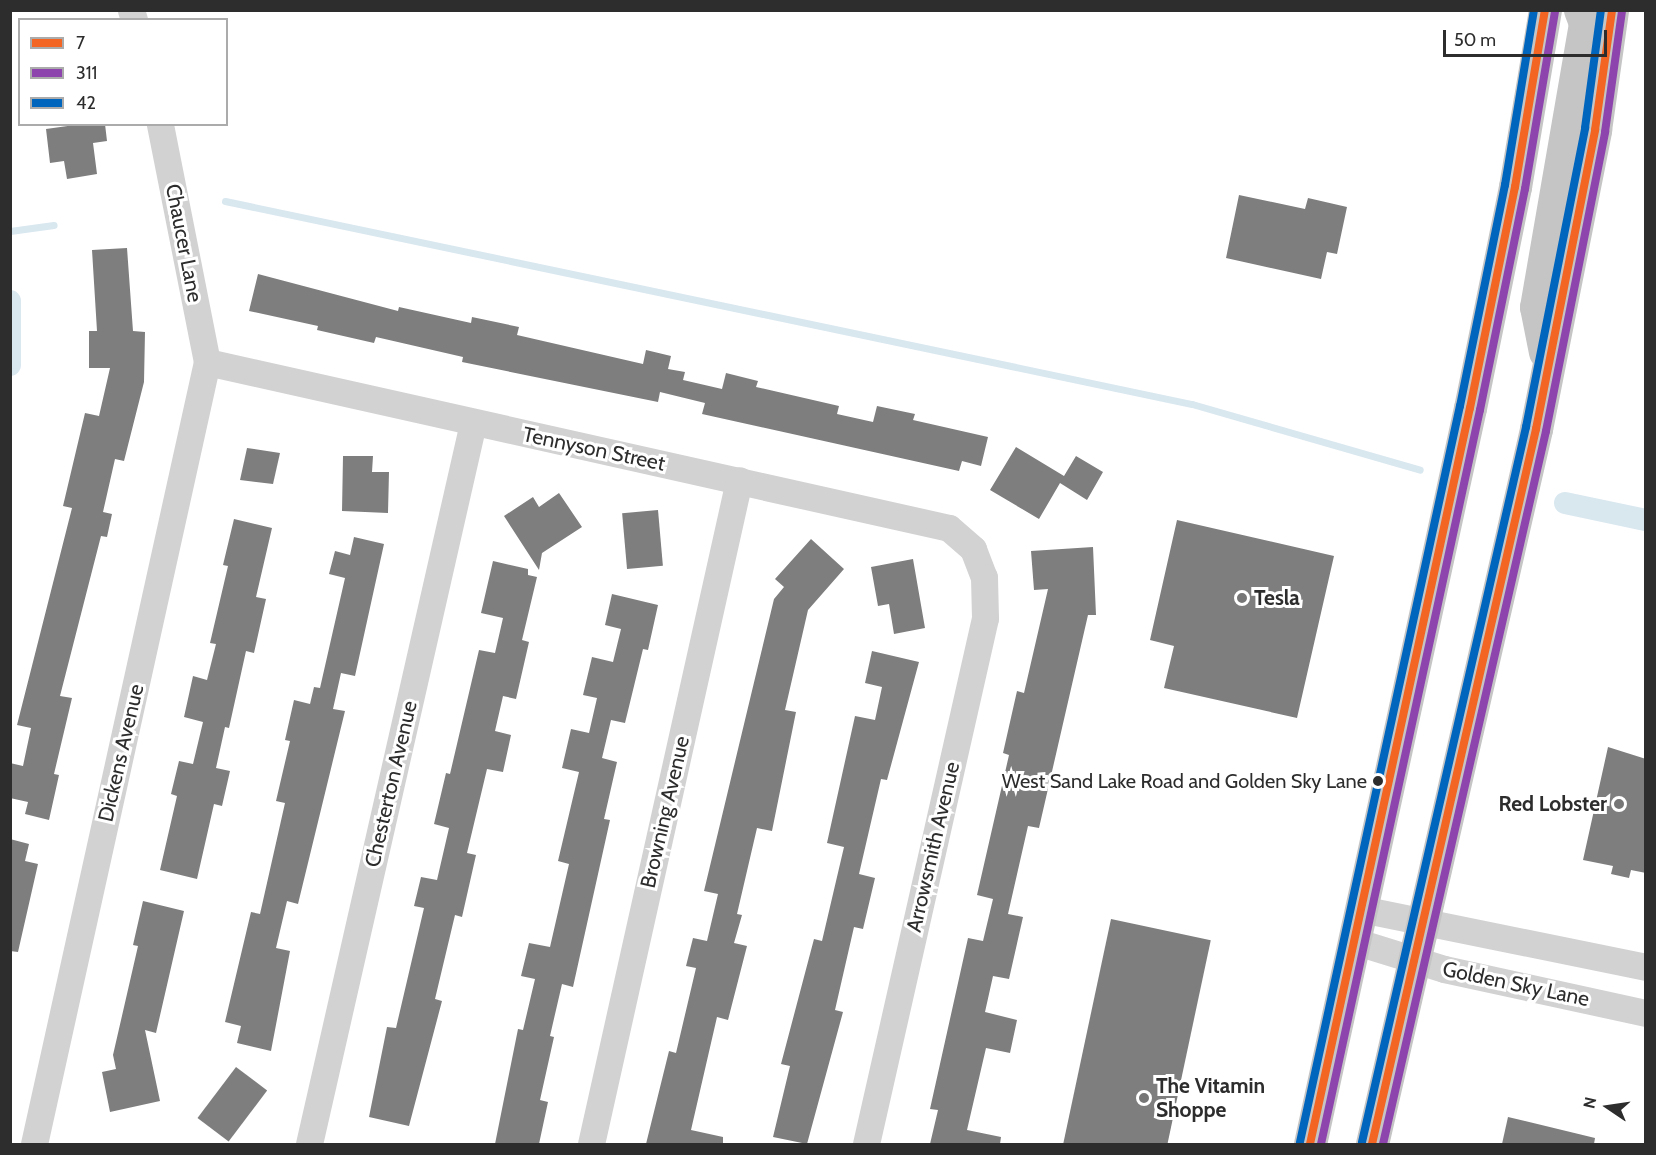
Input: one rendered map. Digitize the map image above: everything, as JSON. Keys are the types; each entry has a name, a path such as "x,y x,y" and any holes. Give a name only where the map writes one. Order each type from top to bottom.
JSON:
{"main road":[{"path":"1310,1144 1473,396 1515,188 1545,10"},
{"path":"1548,369 1536,307 1585,23 1580,10"},
{"path":"1372,1144 1417,961 1548,369 1595,130 1612,10"}],"street":[{"name":"Chaucer Lane","path":"160,126 207,362"},
{"name":"Tennyson Street","path":"207,362 949,528 973,549"},
{"name":"Dickens Avenue","path":"34,1144 207,362"},
{"name":"Chesterton Avenue","path":"309,1144 473,423"},
{"name":"Browning Avenue","path":"591,1144 739,480"},
{"name":"Arrowsmith Avenue","path":"866,1144 985,618 984,577 973,549"},
{"name":"Golden Sky Lane","path":"1361,909 1646,967"},
{"name":"Golden Sky Lane","path":"1354,941 1417,961 1646,1013"}],"building":[{"path":"68,126 105,126 107,141 93,143 97,174 67,179 64,161 50,163 46,129"},
{"path":"1239,195 1305,209 1308,198 1347,207 1337,254 1327,252 1321,279 1226,258"},
{"path":"127,248 133,331 145,332 144,382 124,461 115,459 103,512 112,514 107,537 101,536 60,696 72,698 54,774 59,775 49,820 25,814 28,802 10,798 10,763 23,766 31,728 17,725 72,508 63,506 85,413 99,416 110,368 89,368 89,331 97,331 92,250"},
{"path":"258,274 398,311 399,307 471,323 472,317 519,327 517,335 643,364 646,350 671,356 668,369 685,372 683,380 722,389 726,373 758,381 756,387 839,406 837,414 873,422 877,406 915,414 913,420 988,437 981,466 962,461 959,471 702,414 705,403 660,392 658,402 462,362 463,357 376,337 374,343 317,330 318,326 249,311"},
{"path":"1016,447 1064,476 1076,456 1103,472 1087,500 1060,483 1039,519 990,490"},
{"path":"247,448 280,453 273,484 240,480"},
{"path":"343,456 373,456 372,472 389,472 388,513 342,511"},
{"path":"559,493 582,527 542,553 539,570 504,516 533,497 539,507"},
{"path":"658,510 663,566 627,569 622,513"},
{"path":"234,519 272,528 256,597 266,599 254,653 246,651 229,728 225,727 216,768 230,771 222,806 214,804 197,879 160,870 177,796 171,794 179,761 193,764 203,722 184,717 193,676 207,680 216,644 210,643 228,566 223,565"},
{"name":"Tesla","path":"1177,520 1334,556 1297,718 1164,688 1174,646 1150,640"},
{"path":"354,537 384,544 355,676 341,673 333,709 345,711 298,904 287,901 276,948 290,951 271,1051 237,1043 241,1026 225,1022 251,912 260,914 285,803 276,801 290,741 285,740 294,700 310,704 314,687 320,688 345,578 329,574 335,551 350,555"},
{"path":"811,539 844,569 808,610 785,710 796,712 772,831 757,828 737,914 742,915 734,943 747,946 728,1020 717,1017 691,1130 723,1137 723,1144 646,1144 669,1051 676,1053 696,968 686,966 693,938 707,941 718,894 704,891 774,599 784,587 775,579"},
{"path":"1093,547 1096,615 1088,615 1039,828 1028,826 1008,914 1023,917 1009,979 993,976 985,1012 1017,1020 1010,1053 986,1048 967,1130 1001,1137 1000,1144 930,1144 938,1110 930,1109 968,938 983,941 993,899 977,895 1009,755 1003,753 1017,691 1024,693 1048,589 1034,590 1031,551"},
{"path":"913,559 925,628 894,634 889,604 878,606 871,567"},
{"path":"493,561 528,569 528,575 537,577 522,640 529,642 516,699 503,696 495,731 511,735 503,772 487,769 467,853 476,855 462,917 455,915 435,999 442,1001 409,1126 369,1117 387,1027 396,1028 424,908 414,906 421,877 437,880 449,828 434,824 446,773 450,774 479,650 495,653 503,618 481,613"},
{"path":"612,594 658,605 648,650 643,649 625,723 611,720 602,758 617,762 604,819 610,820 573,987 562,984 550,1036 554,1037 540,1100 548,1102 539,1144 495,1144 518,1029 523,1030 535,979 521,976 529,943 550,947 569,864 558,861 579,772 562,768 571,729 589,733 597,698 583,695 592,657 613,662 621,629 605,625"},
{"path":"872,651 919,662 887,780 881,779 859,874 875,878 863,929 854,927 835,1010 843,1012 807,1144 773,1137 790,1066 781,1064 814,939 822,941 844,847 827,843 855,716 875,720 882,687 865,683"},
{"name":"Red Lobster","path":"1608,747 1646,759 1646,873 1631,870 1629,878 1611,874 1613,866 1583,860"},
{"path":"10,839 29,844 25,861 38,864 18,952 10,951"},
{"path":"143,901 184,911 156,1033 145,1030 160,1101 110,1112 102,1072 116,1069 113,1055 138,946 133,945"},
{"path":"1111,919 1211,940 1167,1144 1063,1144"},
{"path":"236,1067 267,1090 229,1142 197,1118"},
{"path":"1508,1117 1595,1138 1594,1144 1502,1144"}],"waterway":[{"path":"225,201 1192,404 1420,470"},
{"path":"10,231 54,225"},
{"path":"10,301 10,365"},
{"path":"1565,503 1646,520"}],"transit line":[{"name":"42","path":"1300,1142 1460,406 1505,185 1534,10"},
{"name":"7","path":"1310,1144 1470,408 1515,187 1545,10"},
{"name":"42","path":"1362,1142 1526,427 1585,128 1601,10"},
{"name":"7","path":"1372,1144 1536,429 1595,130 1612,10"},
{"name":"311","path":"1383,1144 1546,431 1605,132 1622,11"},
{"name":"311","path":"1321,1144 1480,410 1525,189 1555,12"}],"place":[{"name":"Tesla","path":"1242,598"},
{"name":"West Sand Lake Road and Golden Sky Lane","path":"1378,781"},
{"name":"Red Lobster","path":"1619,804"},
{"name":"The Vitamin Shoppe","path":"1144,1098"}]}
